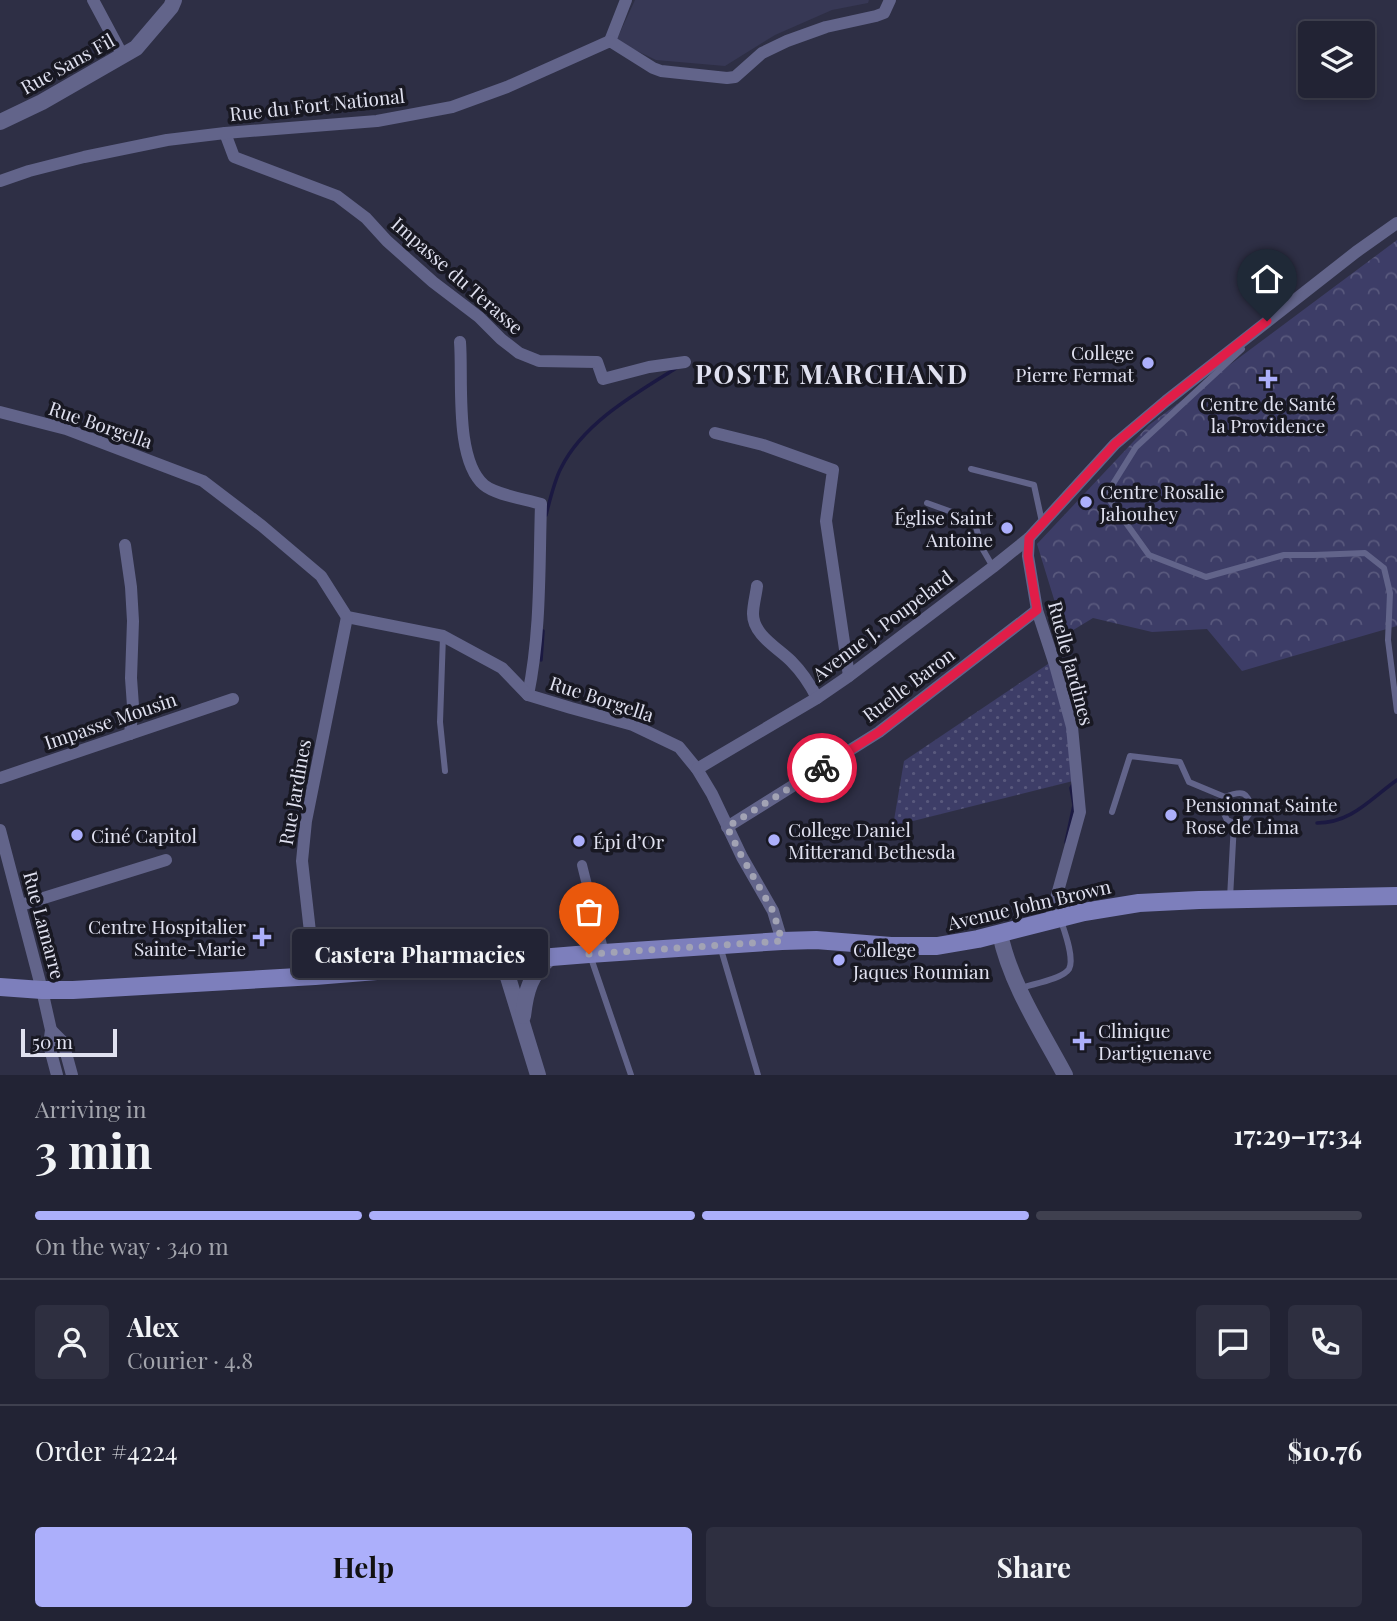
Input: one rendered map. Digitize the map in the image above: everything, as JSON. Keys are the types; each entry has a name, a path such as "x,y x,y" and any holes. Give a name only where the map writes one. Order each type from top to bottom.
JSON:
{"main road":[{"name":"Avenue John Brown","path":"0,987 42,990 315,976 782,941 816,940 924,946 954,944 1055,919 1139,903 1397,896"}],"street":[{"path":"93,0 123,56"},
{"name":"Rue Sans Fil","path":"0,122 42,102 136,48 174,0"},
{"path":"626,0 610,41 661,71 727,78 735,77 762,53 786,41 826,27 884,13 890,0"},
{"name":"Rue du Fort National","path":"0,181 29,170 167,140 377,121 452,107 507,87 610,41"},
{"name":"Impasse du Terasse","path":"225,133 234,157 337,196 366,218 387,241 433,282 479,317 519,353 540,361 597,362 603,379 649,367 685,362"},
{"name":"Avenue J. Poupelard","path":"698,769 817,698 993,567 1029,538 1115,444 1356,252 1397,223"},
{"path":"460,342 462,426 476,476 486,487 541,504 535,664 528,695"},
{"name":"Rue Borgella","path":"0,412 66,429 203,481 321,576 347,617 443,636 502,668 528,695 633,725 679,747 698,769 712,794 742,857 773,911 782,941"},
{"path":"715,433 763,445 833,470 827,522 849,676"},
{"name":"Ruelle Jardines","path":"1029,538 1028,556 1037,610 1072,727 1080,812 1055,919"},
{"path":"125,545 133,621 133,706 130,734"},
{"path":"757,586 752,617 759,631 790,660 807,680 817,698"},
{"name":"Ruelle Baron","path":"727,827 879,732 1037,610"},
{"name":"Rue Jardines","path":"315,976 302,861 306,821 347,617"},
{"name":"Impasse Mousin","path":"0,778 233,699"},
{"name":"Rue Lamarre","path":"1,839 42,990 51,1030 49,1045 57,1075"},
{"path":"21,905 166,860"},
{"path":"582,865 597,953"},
{"path":"1000,934 1003,951 1019,988 1065,1075"},
{"path":"522,1022 529,984 538,969 551,957"},
{"path":"503,961 538,1075"},
{"name":"Rue Lamarre","path":"51,1030 63,1042 72,1075"}],"lane":[{"path":"1288,306 1136,447 1106,495 1149,555 1206,578 1283,555 1365,553 1384,568 1390,593 1388,640 1397,711"},
{"path":"971,470 1034,485 1042,522"},
{"path":"927,503 974,520 982,548 993,567"},
{"path":"443,636 440,722 445,771"},
{"path":"1112,812 1130,756 1180,762 1189,782 1225,797 1238,792 1246,795 1250,799 1252,810 1244,821 1234,823 1227,820 1221,807 1225,797"},
{"path":"1230,900 1234,823"},
{"path":"1019,988 1068,971 1070,952 1055,919"},
{"path":"720,945 758,1075"},
{"path":"597,953 631,1075"}],"shaded area":[{"path":"635,0 869,0 868,3 832,10 775,35 725,66 656,60 616,41"}],"green space":[{"path":"1397,240 1397,626 1242,671 1207,629 1152,632 1093,618 1065,635 1037,544 1149,425"},
{"path":"1051,662 1070,729 1073,781 893,826 904,761"}],"waterway":[{"path":"546,515 559,473 583,437 612,410 678,367"},
{"path":"541,660 543,631"},
{"path":"1317,823 1341,819 1351,814 1397,780"},
{"path":"1066,842 1074,805 1071,788 1073,784"}],"way so far":[{"path":"589,954 782,941 773,911 727,827 822,768"}],"place":[{"name":"College Pierre Fermat","path":"1148,363"},
{"name":"Centre de Santé la Providence","path":"1268,379"},
{"name":"Centre Rosalie Jahouhey","path":"1086,502"},
{"name":"Église Saint Antoine","path":"1007,528"},
{"name":"Pensionnat Sainte Rose de Lima","path":"1171,815"},
{"name":"Ciné Capitol","path":"77,835"},
{"name":"College Daniel Mitterand Bethesda","path":"774,840"},
{"name":"Épi d’Or","path":"579,841"},
{"name":"Centre Hospitalier Sainte-Marie","path":"262,937"},
{"name":"Castera Pharmacies","path":"589,954"},
{"name":"College Jaques Roumian","path":"839,960"},
{"name":"Clinique Dartiguenave","path":"1082,1041"}],"district":[{"name":"POSTE MARCHAND","path":"832,373"}],"route":[{"path":"822,768 879,732 1037,610 1028,556 1029,538 1115,444 1267,321"}]}
